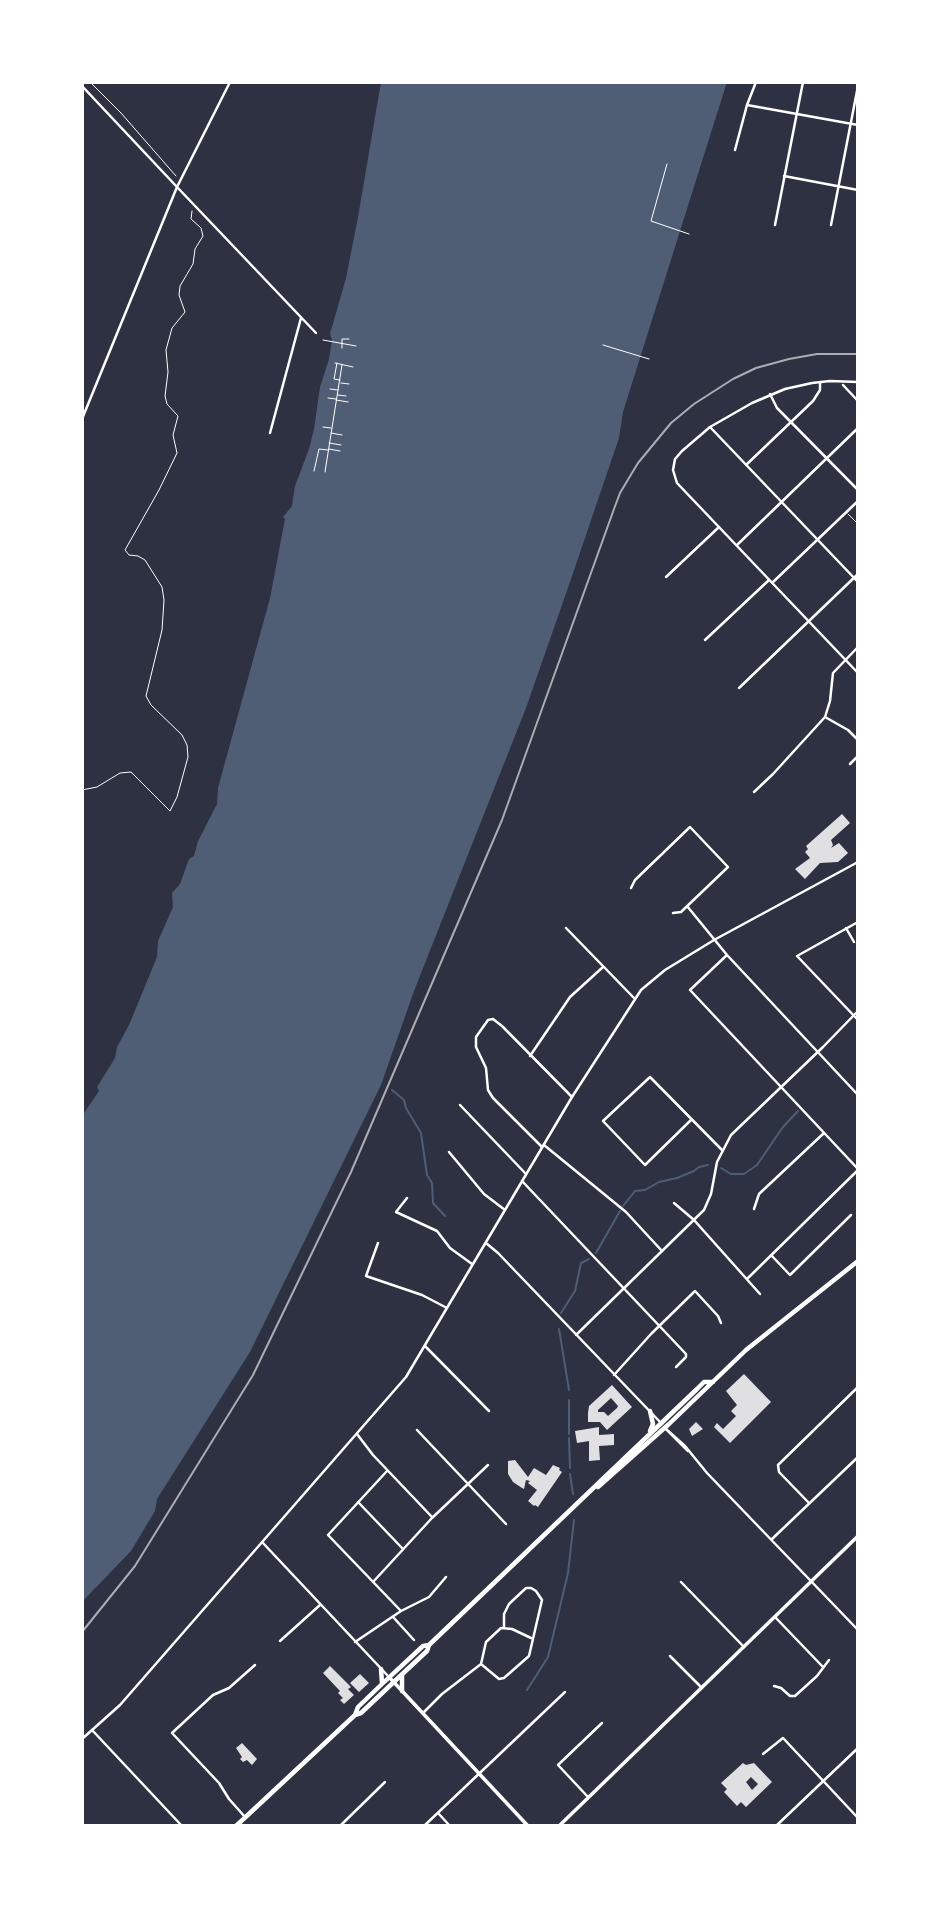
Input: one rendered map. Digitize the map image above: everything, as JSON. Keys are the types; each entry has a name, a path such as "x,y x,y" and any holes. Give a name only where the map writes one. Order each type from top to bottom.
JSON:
{"highway":[{"path":"236,1826 402,1675 427,1651 429,1645 664,1426 704,1382 713,1382 775,1325 858,1261"},
{"path":"649,1433 653,1424 650,1411"},
{"path":"579,1504 649,1433 664,1426"},
{"path":"355,1715 358,1707 389,1677 423,1646 429,1645"},
{"path":"381,1669 382,1684"},
{"path":"402,1675 402,1691"}],"main road":[{"path":"559,1826 858,1536"},
{"path":"389,1677 528,1826"}],"street":[{"path":"82,419 177,187 230,82"},
{"path":"735,150 756,82"},
{"path":"775,225 803,82"},
{"path":"82,86 316,333"},
{"path":"831,225 858,86"},
{"path":"747,105 858,125"},
{"path":"784,176 858,190"},
{"path":"270,433 301,318"},
{"path":"858,375 857,382 820,382 770,394 710,427 678,455 673,467 677,483 858,673"},
{"path":"746,465 817,396 820,382"},
{"path":"843,385 858,401"},
{"path":"770,394 777,408 858,490"},
{"path":"710,427 858,582"},
{"path":"737,545 858,428"},
{"path":"705,640 858,502"},
{"path":"666,577 719,527"},
{"path":"739,688 858,574"},
{"path":"754,792 773,775 825,717 833,673 858,647"},
{"path":"825,717 848,730 858,740"},
{"path":"850,764 858,756"},
{"path":"631,888 635,880 690,827 727,866 681,912 673,913"},
{"path":"82,1739 120,1704 406,1377 634,998 655,976 714,940 858,862"},
{"path":"687,905 727,955 858,1095"},
{"path":"858,922 797,956 858,1020"},
{"path":"566,928 634,998"},
{"path":"846,928 854,942"},
{"path":"727,955 690,990 858,1169 748,1278"},
{"path":"529,1056 569,997 603,967"},
{"path":"576,1335 694,1220 708,1202 717,1162 735,1131 858,1011"},
{"path":"572,1097 493,1019 488,1020 477,1037 476,1047 486,1068 488,1090 493,1098 543,1146 626,1212 662,1251"},
{"path":"691,1120 645,1165 603,1121 650,1077 722,1150"},
{"path":"460,1105 526,1174"},
{"path":"754,1209 760,1194 824,1133"},
{"path":"449,1153 484,1194 505,1210"},
{"path":"522,1181 686,1356 676,1367"},
{"path":"407,1198 396,1212 437,1231 450,1248 473,1265"},
{"path":"674,1203 694,1220 760,1294"},
{"path":"771,1255 790,1275 851,1215"},
{"path":"486,1243 685,1446 858,1630"},
{"path":"378,1244 366,1276 422,1295 447,1308"},
{"path":"614,1375 695,1291 721,1323"},
{"path":"425,1346 489,1411"},
{"path":"809,1503 778,1468 780,1463 858,1387"},
{"path":"417,1430 506,1524"},
{"path":"357,1434 387,1471 432,1518"},
{"path":"771,1540 858,1457"},
{"path":"373,1582 432,1518 488,1465"},
{"path":"387,1471 328,1535 401,1611"},
{"path":"358,1502 403,1549"},
{"path":"262,1542 389,1677"},
{"path":"355,1642 401,1611 429,1597 446,1577"},
{"path":"681,1581 744,1648"},
{"path":"481,1664 493,1677 504,1678 528,1656 542,1600 531,1588 526,1588 509,1604 504,1614 504,1627"},
{"path":"280,1642 320,1605"},
{"path":"393,1617 414,1640"},
{"path":"775,1617 823,1667"},
{"path":"504,1627 531,1637"},
{"path":"423,1713 443,1693 481,1664 486,1642 504,1627"},
{"path":"670,1656 702,1689"},
{"path":"774,1686 790,1696 796,1696 829,1660"},
{"path":"245,1817 219,1783 172,1733 213,1695 229,1688 255,1665"},
{"path":"424,1826 565,1692"},
{"path":"588,1798 558,1765 602,1723"},
{"path":"92,1730 182,1826"},
{"path":"763,1754 783,1738 858,1818"},
{"path":"776,1826 858,1748"},
{"path":"340,1826 386,1782"},
{"path":"438,1812 450,1826"}],"lane":[{"path":"846,512 858,524"}],"path":[{"path":"90,82 172,169 180,181"},
{"path":"667,164 651,221 689,234"},
{"path":"82,790 97,786 120,773 131,772 170,811 177,797 188,757 184,737 149,703 146,696 162,630 163,591 145,560 129,555 125,550 177,453 173,435 178,416 167,404 165,396 168,372 166,345 172,328 185,312 179,290 193,264 196,247 203,236 201,228 190,217 196,207"},
{"path":"342,348 342,339 349,339"},
{"path":"323,340 356,346"},
{"path":"603,345 649,359"},
{"path":"349,384 334,379 336,363 353,367"},
{"path":"325,472 342,365"},
{"path":"335,372 341,373"},
{"path":"330,389 338,390"},
{"path":"337,395 346,396"},
{"path":"328,398 348,402"},
{"path":"329,407 342,407"},
{"path":"323,427 332,428"},
{"path":"331,433 342,435"},
{"path":"329,443 341,445"},
{"path":"314,471 319,449 340,451"}],"water":[{"path":"381,82 727,82 623,412 619,438 570,582 526,708 414,991 381,1085 250,1352 157,1499 155,1511 131,1551 82,1602 82,1116 99,1091 97,1087 115,1058 117,1047 157,957 158,941 173,907 172,893 180,884 189,859 194,856 198,841 217,804 218,788 270,598 285,519 283,517 292,506 295,486 314,429 320,387 329,359 332,340 330,334 346,278 358,217"}],"building":[{"path":"842,814 850,823 831,840 831,848 839,843 848,853 838,862 820,863 805,879 795,869 810,858 805,852 808,849 806,846"},
{"path":"744,1374 771,1402 730,1443 714,1427 717,1423 723,1429 736,1416 731,1411 737,1405 726,1391"},
{"path":"612,1385 632,1407 607,1430 600,1422 588,1422 589,1406","holes":["611,1398 618,1406 608,1416 604,1412 598,1412"]},
{"path":"696,1422 703,1429 692,1436 689,1429"},
{"path":"599,1427 599,1435 614,1434 614,1445 599,1446 600,1460 589,1461 589,1441 577,1443 575,1431"},
{"path":"515,1460 528,1477 534,1468 546,1475 553,1465 562,1472 538,1507 528,1501 537,1490 528,1483 530,1481 526,1480 524,1489 513,1482 508,1474 508,1461"},
{"path":"330,1666 351,1687 348,1689 354,1695 344,1704 340,1700 343,1698 338,1693 340,1691 323,1673"},
{"path":"360,1674 369,1683 359,1692 350,1683"},
{"path":"242,1743 257,1759 252,1765 247,1760 243,1762 240,1759 242,1757 236,1748"},
{"path":"743,1763 754,1763 772,1782 746,1807 741,1802 737,1806 724,1792 727,1789 721,1783","holes":["751,1777 758,1784 752,1790 746,1782"]}],"waterway":[{"path":"392,1090 404,1100 421,1133 427,1175 432,1183 433,1203 445,1216"},
{"path":"721,1168 731,1174 744,1174 757,1165 783,1127 798,1111"},
{"path":"623,1206 635,1191 645,1190 659,1182 677,1178 708,1165"},
{"path":"596,1253 620,1211"},
{"path":"561,1313 575,1291 581,1263 589,1259"},
{"path":"559,1329 569,1390"},
{"path":"569,1400 569,1434"},
{"path":"569,1438 570,1468"},
{"path":"570,1474 573,1494"},
{"path":"527,1690 548,1657 568,1573 574,1520"}],"railway":[{"path":"82,1632 135,1566 253,1375 351,1172 502,820 620,493 638,463 671,423 694,404 733,379 756,368 789,359 817,354 858,354"}]}
